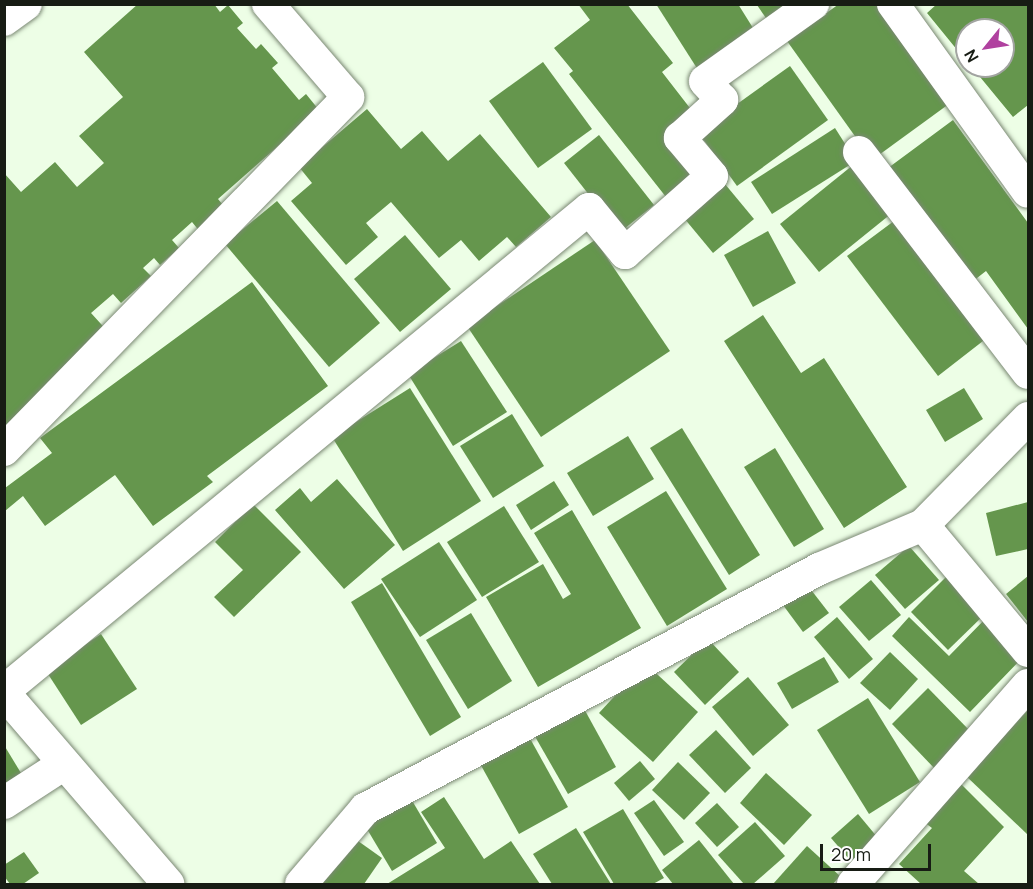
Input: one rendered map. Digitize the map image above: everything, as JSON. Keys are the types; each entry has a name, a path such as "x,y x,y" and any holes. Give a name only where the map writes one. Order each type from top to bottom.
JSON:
{"street":[{"path":"4,20 26,4"},
{"path":"4,450 348,97 268,4"},
{"path":"168,885 4,692 589,209 625,253 712,176 680,138 723,100 705,81 813,4"},
{"path":"893,4 1029,192"},
{"path":"860,152 1029,373"},
{"path":"302,885 365,809 819,569 924,525 1029,418"},
{"path":"924,525 1029,651"},
{"path":"853,885 1029,685"},
{"path":"4,803 64,764"}],"building":[{"path":"138,4 214,4 220,12 228,5 243,23 237,28 256,49 261,44 278,63 272,68 299,100 306,94 319,110 218,199 227,210 201,233 192,222 172,240 179,248 160,265 154,258 143,268 151,276 121,303 113,294 91,313 111,335 4,429 4,173 21,192 55,162 77,187 104,163 79,136 123,97 84,52"},
{"path":"578,4 627,4 673,63 662,72 693,112 664,135 695,174 666,197 569,74 573,71 554,48 590,20"},
{"path":"656,4 738,4 758,36 700,73"},
{"path":"839,4 878,4 953,101 872,160 787,41"},
{"path":"937,4 1028,4 1028,105 1013,117 981,78 1015,78 1015,18 955,18 955,47 927,13"},
{"path":"757,5 800,5 770,24"},
{"path":"543,62 592,129 538,168 489,101"},
{"path":"790,66 828,120 737,186 698,132"},
{"path":"367,109 401,149 422,131 448,161 480,134 551,217 516,247 507,237 479,261 461,240 439,258 391,202 366,223 378,237 346,265 291,201 312,183 299,167"},
{"path":"953,120 1028,223 1028,329 986,271 968,285 884,171"},
{"path":"835,128 856,161 772,214 751,182"},
{"path":"599,135 654,205 619,233 564,163"},
{"path":"853,165 892,213 819,272 780,224"},
{"path":"720,178 754,219 713,253 679,212"},
{"path":"277,201 380,323 329,367 225,244"},
{"path":"902,215 992,334 938,376 847,256"},
{"path":"768,231 796,283 753,307 724,255"},
{"path":"405,235 451,289 400,332 354,279"},
{"path":"595,240 670,351 541,437 467,326"},
{"path":"252,282 328,386 207,476 213,482 153,526 115,475 45,526 23,496 5,511 5,488 52,453 40,438"},
{"path":"763,315 801,373 824,358 907,487 844,528 724,341"},
{"path":"461,341 507,412 453,446 408,374"},
{"path":"410,388 481,501 403,551 332,437"},
{"path":"964,388 983,419 945,442 926,410"},
{"path":"512,414 544,466 493,498 460,446"},
{"path":"682,428 760,555 729,575 650,448"},
{"path":"628,436 654,479 593,516 567,473"},
{"path":"775,448 824,529 794,547 744,467"},
{"path":"337,479 395,545 344,589 275,510 300,488 311,502"},
{"path":"554,481 569,505 531,530 516,505"},
{"path":"666,491 727,589 667,626 607,527"},
{"path":"1028,502 1028,549 996,556 986,513"},
{"path":"253,504 301,552 234,617 214,597 243,570 215,542"},
{"path":"504,506 539,562 482,597 447,542"},
{"path":"572,510 641,628 538,687 486,597 543,564 563,599 571,594 534,533"},
{"path":"439,542 477,600 420,637 381,579"},
{"path":"909,546 939,580 905,609 875,575"},
{"path":"948,575 985,614 948,650 911,612"},
{"path":"1028,576 1028,622 1006,594"},
{"path":"871,580 901,615 869,641 839,607"},
{"path":"805,582 829,613 803,632 780,601"},
{"path":"382,583 461,717 430,736 351,602"},
{"path":"471,613 512,681 468,709 426,640"},
{"path":"988,616 1026,654 970,712 892,636 909,617 949,656"},
{"path":"837,617 873,659 849,679 814,637"},
{"path":"101,634 137,689 81,725 46,671"},
{"path":"708,639 739,672 705,705 674,672"},
{"path":"890,652 918,679 890,710 860,683"},
{"path":"824,657 839,682 792,709 777,683"},
{"path":"645,663 698,712 653,762 599,713"},
{"path":"748,677 789,725 753,756 712,707"},
{"path":"928,688 973,734 936,770 892,724"},
{"path":"868,698 920,782 869,814 817,730"},
{"path":"582,705 616,767 568,794 533,733"},
{"path":"1028,710 1028,835 966,776"},
{"path":"716,730 751,768 725,793 689,755"},
{"path":"527,733 568,807 519,834 478,760"},
{"path":"4,745 24,778 4,790"},
{"path":"640,761 655,779 629,801 614,783"},
{"path":"678,762 710,793 684,820 652,790"},
{"path":"766,773 812,815 784,845 740,803"},
{"path":"957,780 1004,827 964,871 979,884 921,884 899,864 932,828 920,819"},
{"path":"407,792 437,843 392,871 361,819"},
{"path":"444,797 484,859 511,841 540,884 387,884 445,848 421,812"},
{"path":"654,800 684,842 664,856 634,813"},
{"path":"717,803 739,827 717,847 695,823"},
{"path":"623,809 664,878 653,884 614,884 583,832"},
{"path":"858,814 883,844 856,867 831,838"},
{"path":"755,822 785,856 753,884 744,884 718,855"},
{"path":"576,828 611,884 552,884 533,854"},
{"path":"351,836 382,858 364,884 315,884"},
{"path":"699,840 734,884 673,884 662,870"},
{"path":"807,846 840,876 833,884 773,884"},
{"path":"24,852 39,873 23,884 10,884 4,876 4,865"}]}
